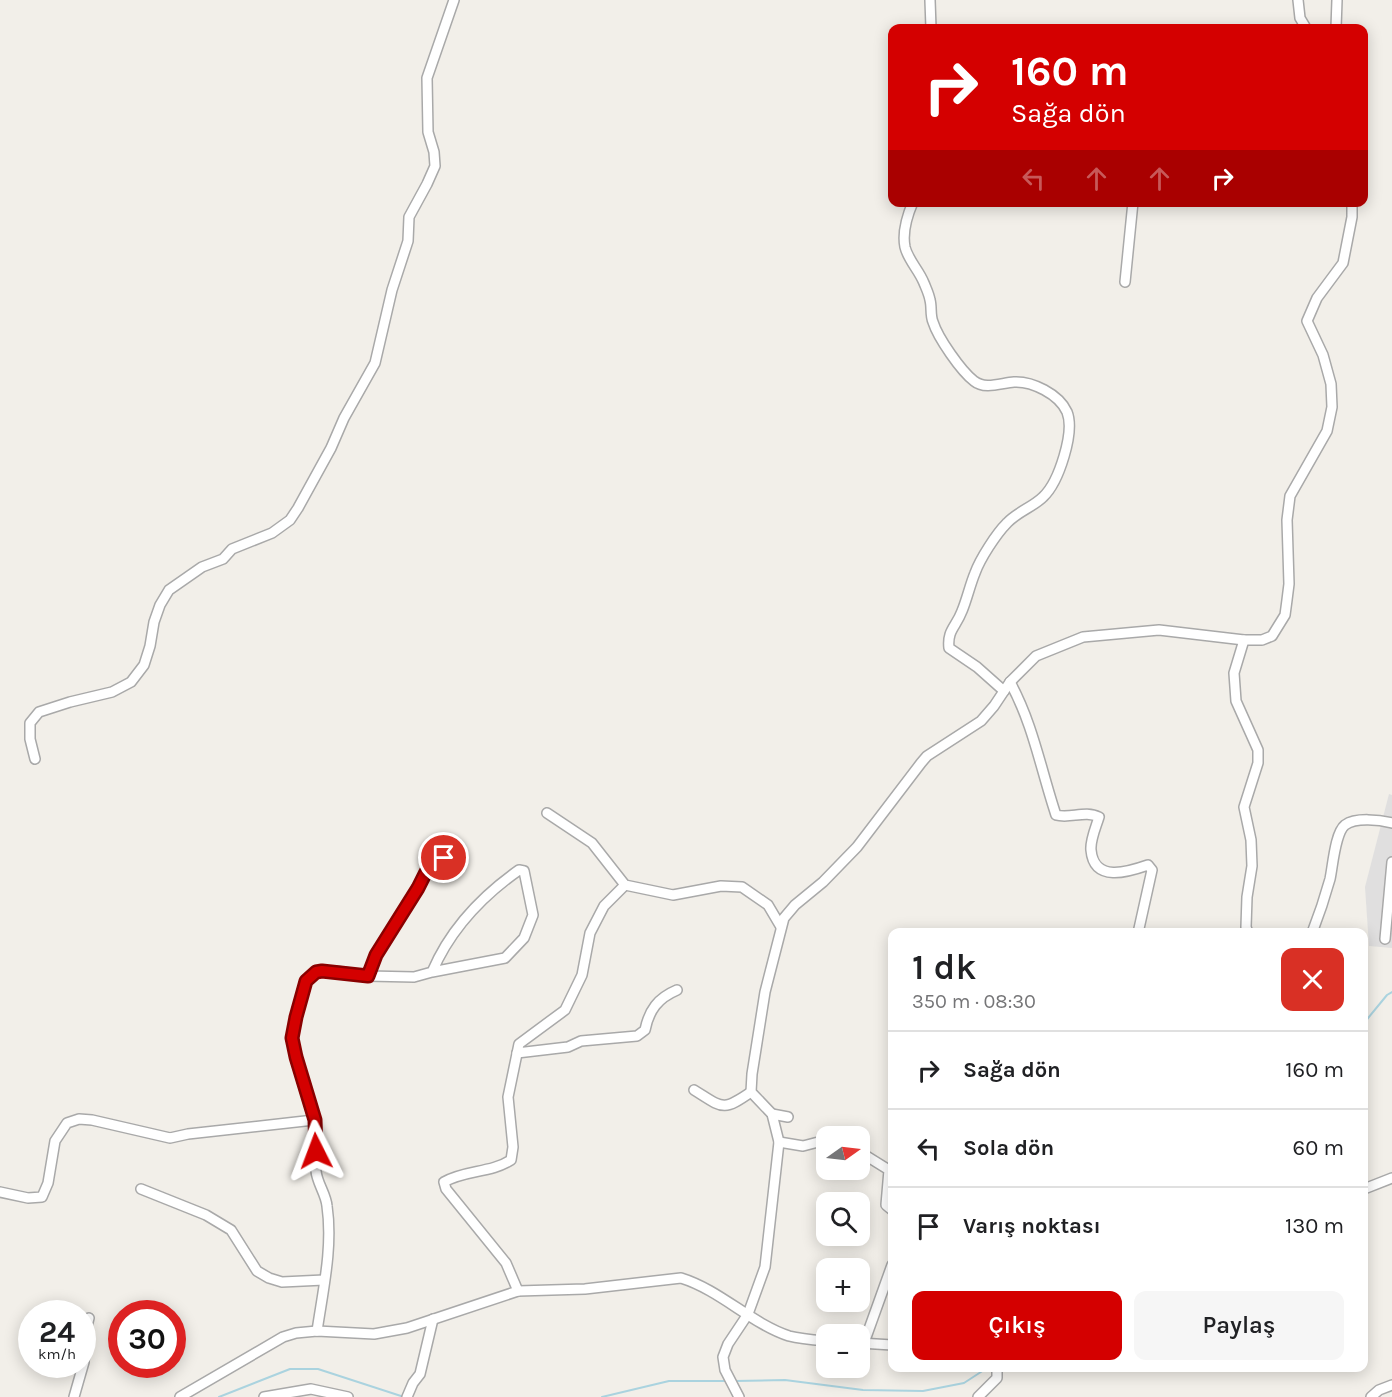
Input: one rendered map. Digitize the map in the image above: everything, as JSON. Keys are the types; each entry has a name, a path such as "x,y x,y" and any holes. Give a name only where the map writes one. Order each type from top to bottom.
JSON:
{"street":[{"path":"35,759 30,739 30,723 39,712 112,692 131,682 144,665 154,622 169,590 202,567 223,559 232,549 273,533 290,520 298,508 375,363 392,290 408,241 409,216 435,166 434,152 428,132 427,78 454,0"},
{"path":"930,0 931,24"},
{"path":"1298,0 1301,24"},
{"path":"1336,0 1336,24"},
{"path":"911,207 905,228 905,248 923,280 930,300 932,321 952,355 975,382 987,386 1016,382 1037,387 1049,393 1066,411 1069,423 1063,458 1056,478 1045,496 1007,522 976,570 961,614 948,637 949,648 977,667 1004,691"},
{"path":"1125,282 1132,207"},
{"path":"739,1397 725,1370 723,1358 728,1344 748,1314 765,1267 779,1142 772,1114 751,1092 765,992 784,918 795,905 823,882 871,830 921,763 981,721 1010,682 1036,656 1083,637 1159,630 1245,640 1262,640 1272,636 1285,615 1289,584 1287,530 1290,496 1327,431 1332,407 1331,384 1323,355 1307,321 1317,298 1343,263 1352,207"},
{"path":"1245,640 1234,673 1236,701 1258,750 1258,763 1244,807 1251,840 1252,866 1247,897 1246,928"},
{"path":"1010,682 1021,702 1029,725 1056,815 1063,817 1091,814 1099,817 1091,848 1094,862 1104,871 1123,874 1149,865 1152,870 1139,928"},
{"path":"547,813 592,843 625,885 674,895 721,886 742,887 768,904 781,927"},
{"path":"1314,928 1330,878 1338,838 1343,826 1360,820 1392,823"},
{"path":"368,976 376,955 429,867 444,858"},
{"path":"1384,939 1392,862"},
{"path":"317,1330 329,1224 327,1204 316,1173 315,1120 292,1038 306,981 316,972 322,971 368,976 414,977 505,958 524,938 533,915 524,871 519,870 486,894 447,943 432,972"},
{"path":"518,1291 506,1263 446,1189 444,1182 453,1176 502,1166 511,1160 513,1147 508,1097 519,1044 565,1010 582,975 590,933 604,906 625,885"},
{"path":"517,1053 567,1047 581,1041 637,1036 645,1030 648,1016 657,1002 676,990"},
{"path":"694,1090 718,1106 728,1106 751,1092"},
{"path":"772,1114 788,1117"},
{"path":"0,1192 28,1198 42,1197 48,1183 55,1141 67,1123 79,1119 170,1138 315,1120"},
{"path":"779,1142 803,1146 816,1143"},
{"path":"870,1158 888,1169"},
{"path":"1368,1187 1392,1178"},
{"path":"888,1182 886,1205 888,1207"},
{"path":"141,1189 206,1215 231,1230 257,1271 269,1278 282,1282 324,1280"},
{"path":"869,1324 888,1275"},
{"path":"180,1397 283,1337 317,1330 374,1334 407,1328 518,1291 585,1289 681,1278 696,1283 787,1335 816,1340"},
{"path":"408,1395 420,1374 433,1319"},
{"path":"870,1344 888,1345"},
{"path":"978,1397 997,1378 997,1372"},
{"path":"74,1397 79,1378"},
{"path":"1371,1397 1379,1390 1392,1385"},
{"path":"264,1397 311,1389 348,1397"}],"shaded area":[{"path":"1389,794 1392,795 1392,948 1369,946 1365,887"}],"waterway":[{"path":"1368,1018 1392,992"},
{"path":"219,1397 290,1369 318,1369 404,1397"},
{"path":"735,1381 785,1380 863,1390 923,1391 964,1383 981,1372"},
{"path":"602,1397 669,1381 726,1381"}],"route":[{"path":"316,1151 315,1120 292,1038 306,981 316,972 322,971 368,976 376,955 429,867 444,858"}]}
